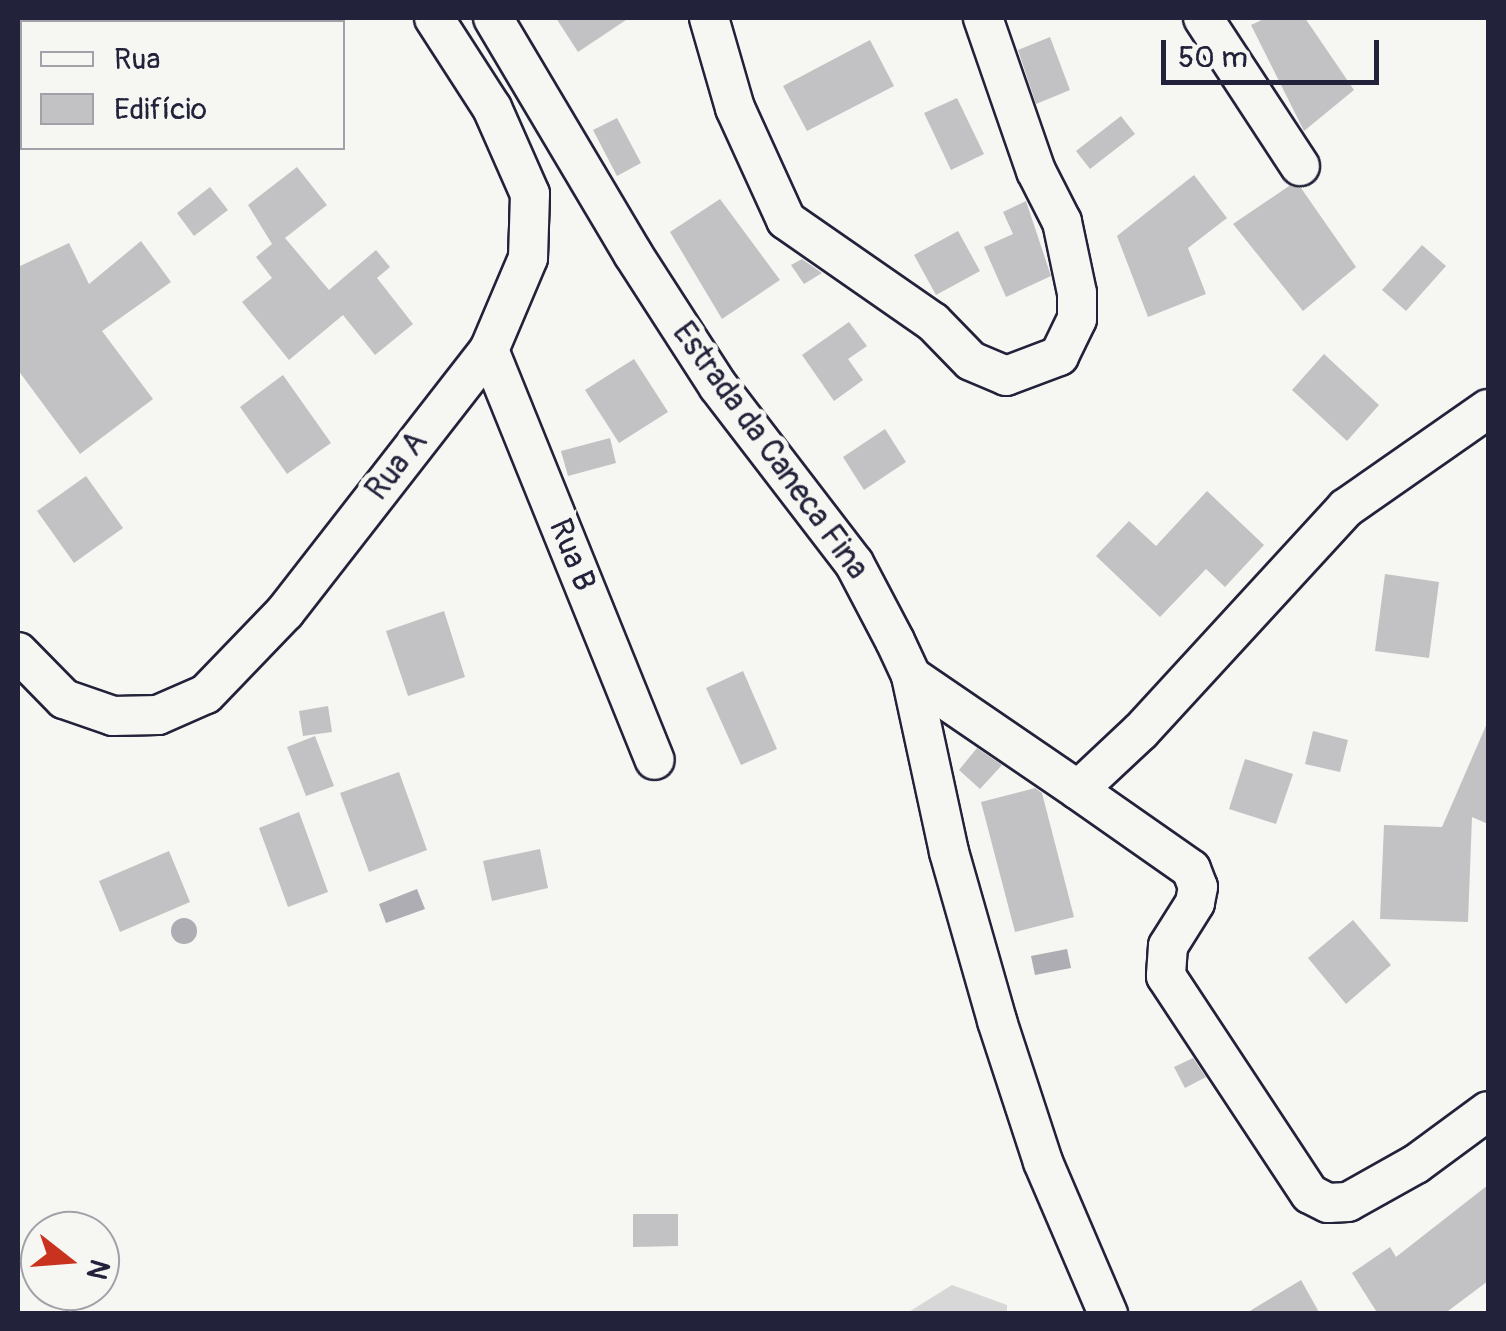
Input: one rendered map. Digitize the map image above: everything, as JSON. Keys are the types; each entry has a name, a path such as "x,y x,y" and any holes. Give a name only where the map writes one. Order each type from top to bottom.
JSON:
{"street":[{"name":"Rua A","path":"18,652 64,699 114,716 158,715 206,694 285,612 490,350 528,258 530,194 492,108 434,18"},
{"name":"Estrada da Caneca Fina","path":"492,18 718,386 854,563 911,676 949,852 997,1021 1044,1162 1108,1314"},
{"path":"709,18 735,108 786,220 933,322 971,361 1006,376 1059,356 1077,319 1077,293 1062,222 1036,171 983,18"},
{"path":"1203,18 1236,78 1300,166"},
{"name":"Rua B","path":"490,350 655,760"},
{"path":"1078,790 1141,731 1346,508 1479,423"},
{"path":"911,676 1192,868 1195,903 1168,946 1166,976 1310,1194 1328,1204 1348,1202 1488,1111"}],"shaded area":[{"path":"417,889 425,909 386,923 379,904"},
{"path":"184,918 193,922 197,931 193,940 184,944 175,940 171,931 175,922"},
{"path":"1067,949 1071,968 1035,975 1031,956"},
{"path":"952,1285 1007,1305 1007,1313 907,1313"}],"building":[{"path":"556,18 629,18 578,52"},
{"path":"1266,18 1305,18 1354,90 1304,131 1251,25"},
{"path":"1050,37 1070,90 1036,104 1018,50"},
{"path":"870,40 894,86 807,131 783,86"},
{"path":"957,98 984,154 951,170 924,113"},
{"path":"1121,116 1135,134 1090,169 1076,151"},
{"path":"617,118 641,163 617,176 593,130"},
{"path":"297,167 327,205 285,238 329,290 376,250 390,267 377,278 413,324 375,355 343,315 289,360 242,302 272,278 256,257 272,244 248,205"},
{"path":"1194,175 1227,218 1188,248 1206,294 1148,317 1117,236"},
{"path":"1289,186 1301,188 1356,267 1303,311 1233,224"},
{"path":"210,187 228,210 194,236 177,213"},
{"path":"720,199 780,280 722,319 670,232"},
{"path":"1026,201 1051,276 1006,297 984,247 1013,234 1003,212"},
{"path":"958,231 980,271 936,295 914,255"},
{"path":"141,241 171,282 102,331 153,399 80,454 18,370 18,267 69,243 89,284"},
{"path":"1422,245 1446,266 1406,311 1382,290"},
{"path":"802,259 822,273 804,284 791,265"},
{"path":"849,322 867,346 848,359 863,380 834,401 802,355"},
{"path":"1324,354 1379,405 1347,441 1292,390"},
{"path":"634,359 668,412 619,443 585,390"},
{"path":"283,375 331,443 287,474 240,407"},
{"path":"885,429 906,462 864,490 843,457"},
{"path":"610,438 616,463 568,476 561,451"},
{"path":"86,476 123,528 74,563 37,511"},
{"path":"1207,491 1264,545 1225,587 1206,569 1160,617 1096,556 1129,521 1156,546"},
{"path":"1385,574 1439,582 1429,658 1375,651"},
{"path":"444,611 465,677 408,696 386,631"},
{"path":"743,671 777,749 741,765 706,688"},
{"path":"328,706 332,732 303,736 299,711"},
{"path":"1488,721 1488,824 1472,817 1468,922 1380,919 1384,825 1442,827"},
{"path":"1313,731 1348,740 1340,772 1305,764"},
{"path":"315,736 334,786 306,796 287,747"},
{"path":"977,748 1002,765 980,789 959,770"},
{"path":"1245,759 1293,774 1276,824 1229,809"},
{"path":"399,772 427,850 369,872 340,793"},
{"path":"1035,788 1042,793 1074,917 1015,932 981,802"},
{"path":"299,812 328,892 288,907 259,828"},
{"path":"540,849 548,888 492,901 483,861"},
{"path":"169,851 190,902 120,932 99,881"},
{"path":"1353,920 1391,965 1346,1004 1308,958"},
{"path":"1193,1058 1206,1077 1185,1088 1174,1067"},
{"path":"1488,1185 1488,1281 1444,1314 1378,1314 1352,1273 1390,1247 1396,1257"},
{"path":"633,1214 678,1214 678,1246 633,1247"},
{"path":"1301,1280 1320,1314 1245,1314"}]}
